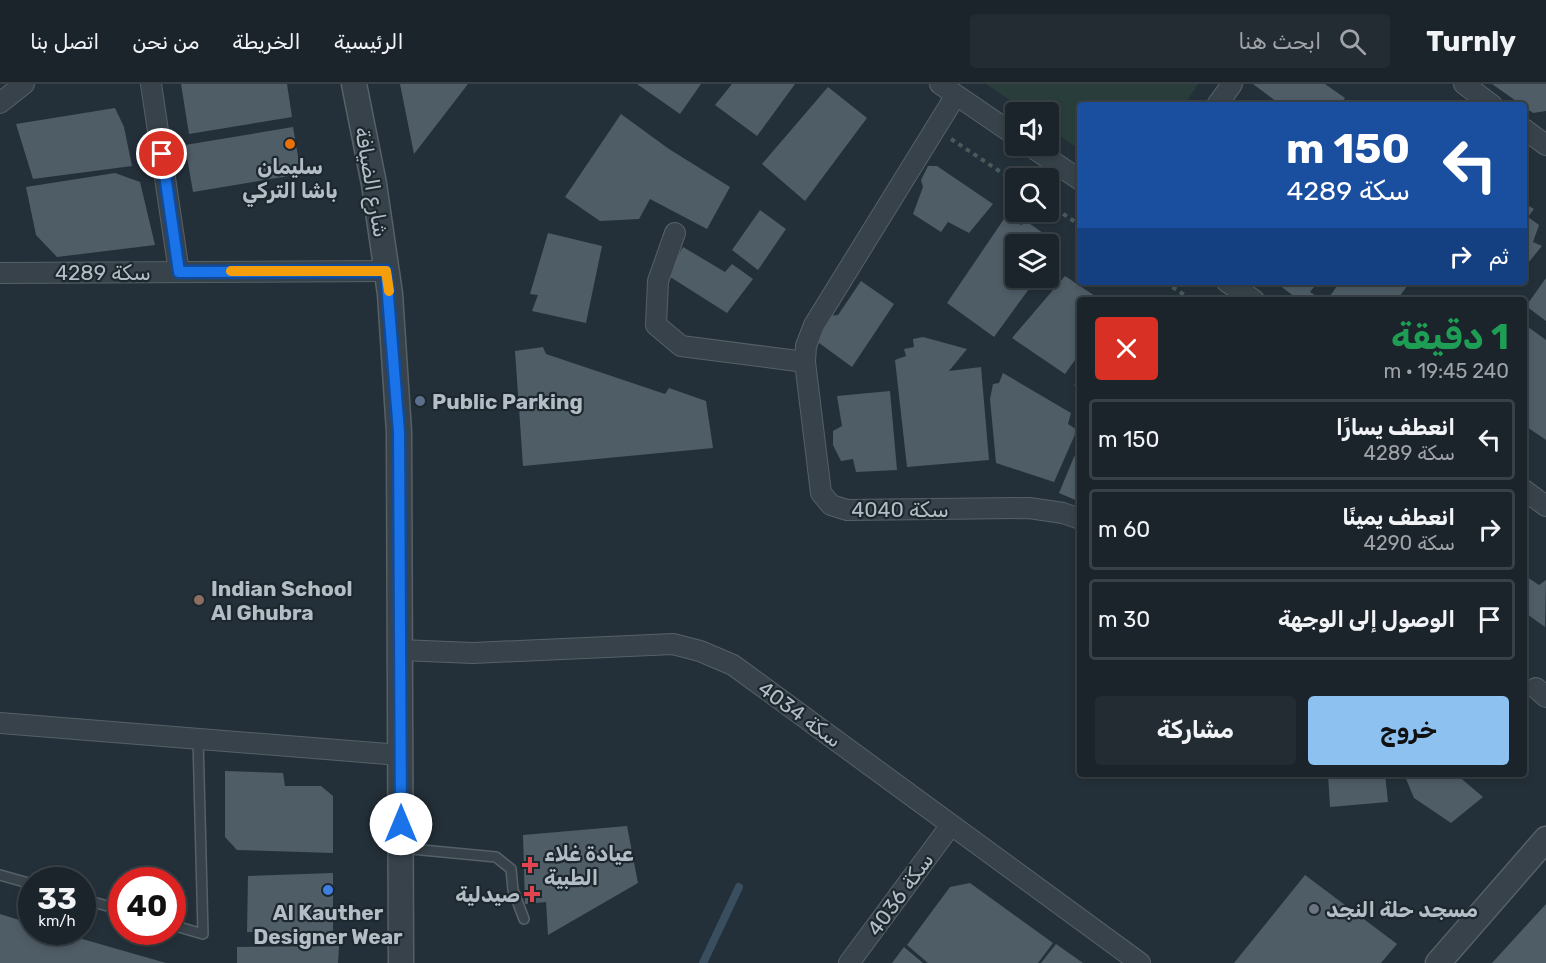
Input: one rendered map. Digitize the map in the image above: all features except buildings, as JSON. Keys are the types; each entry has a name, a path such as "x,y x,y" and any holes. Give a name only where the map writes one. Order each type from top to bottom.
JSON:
{"street":[{"path":"0,103 24,84"},
{"path":"151,84 179,272"},
{"name":"شارع الضيافة","path":"354,84 374,184 386,271 399,432 401,963"},
{"path":"1219,102 1232,84"},
{"path":"1464,84 1488,102"},
{"path":"948,89 1005,128"},
{"name":"سكة 4040","path":"948,89 936,129 814,325 806,346 805,362 821,493 831,505 847,510 1029,508 1063,513 1077,518"},
{"path":"1527,131 1546,145"},
{"path":"1045,156 1077,178"},
{"path":"675,233 658,281 656,325 681,346 805,362"},
{"name":"سكة 4289","path":"0,273 386,271"},
{"path":"1232,285 1250,297"},
{"path":"1527,492 1546,506"},
{"name":"سكة 4034","path":"400,650 473,653 673,644 700,651 733,665 1140,963"},
{"path":"0,723 400,755"},
{"name":"سكة 4036","path":"849,963 951,825"},
{"path":"1438,963 1546,839"}],"lane":[{"path":"186,929 203,934 198,738"},
{"path":"401,848 496,856 511,869 513,890 524,919"},
{"path":"0,875 18,880"}],"path":[{"path":"936,129 1005,175"},
{"path":"1059,211 1077,223"},
{"path":"1170,285 1188,297"}],"green space":[{"path":"986,84 1198,84 1186,102 1077,102 1077,148 1059,135 1059,102 1012,102"}],"waterway":[{"path":"703,963 739,887"}],"slow traffic":[{"path":"231,271 386,271 389,291"}],"place":[{"name":"سليمان باشا التركي","path":"290,144"},
{"name":"Public Parking","path":"420,401"},
{"name":"Indian School Al Ghubra","path":"199,600"},
{"name":"عيادة غلاء الطبية","path":"530,865"},
{"name":"Al Kauther Designer Wear","path":"328,890"},
{"name":"صيدلية","path":"532,894"},
{"name":"مسجد حلة النجد","path":"1314,909"}],"route":[{"path":"162,154 179,272 386,271 390,294 399,432 401,824"}]}
